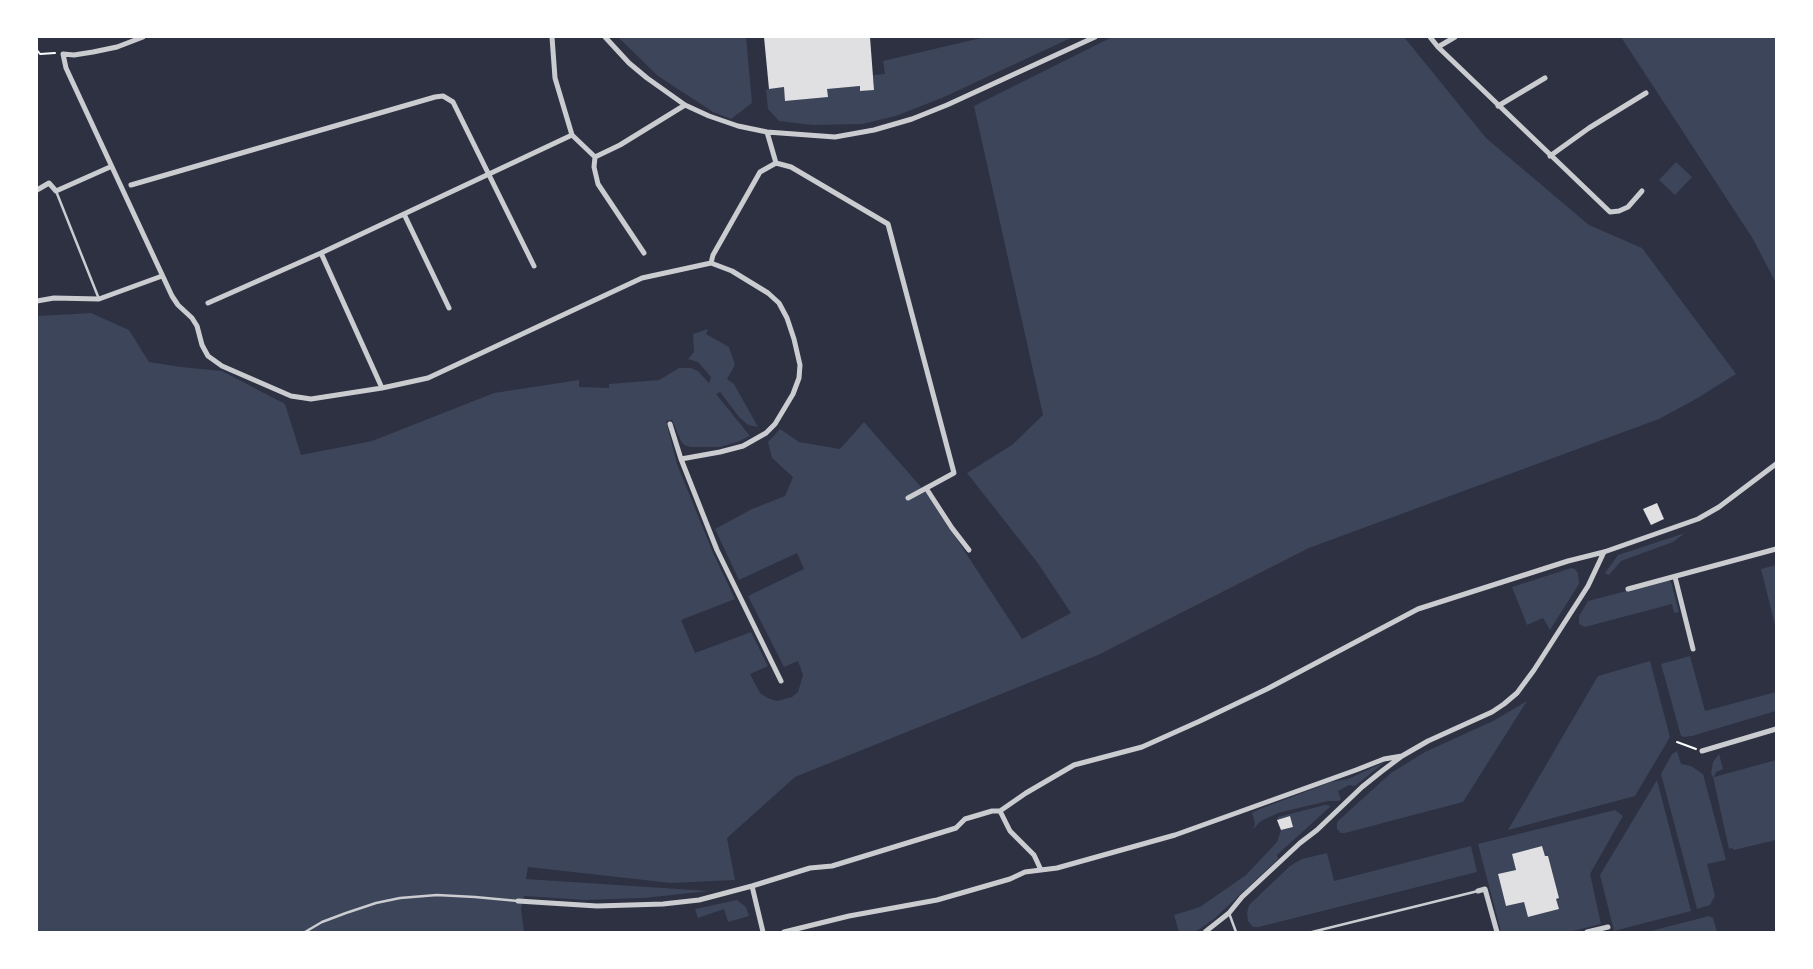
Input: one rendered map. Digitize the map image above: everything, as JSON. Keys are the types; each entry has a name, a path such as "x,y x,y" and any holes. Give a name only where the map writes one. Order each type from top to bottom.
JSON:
{"street":[{"path":"143,37 117,47 74,55 63,54 66,68 110,167 162,276 178,305 197,326 208,356 222,366 311,400 382,388 428,378 642,278 711,263 732,271 779,303 787,318 800,365 799,379 775,424 758,438 743,446 681,459"},
{"path":"552,37 555,78 572,135 595,157"},
{"path":"605,37 646,78 685,105 709,116 768,132 835,137 912,119 1095,37"},
{"path":"1430,37 1610,212 1628,207 1642,191"},
{"path":"1438,47 1455,37"},
{"path":"1498,106 1545,78"},
{"path":"1550,156 1646,93"},
{"path":"131,185 443,96 453,102 534,266"},
{"path":"595,157 620,145 685,105"},
{"path":"768,132 776,163"},
{"path":"208,303 572,135"},
{"path":"595,157 598,184 644,253"},
{"path":"711,263 760,172 776,163 791,167 888,224 954,473 908,498"},
{"path":"37,190 49,183 56,191 110,167"},
{"path":"404,214 449,308"},
{"path":"321,253 382,388"},
{"path":"37,301 54,298 99,299 162,276"},
{"path":"670,424 717,550 781,681"},
{"path":"518,901 597,906 699,900 810,868 832,866 956,828 965,819 1000,811 1074,765 1121,754 1154,742 1267,689 1418,609 1604,552 1698,519 1719,507 1776,464"},
{"path":"926,488 969,550"},
{"path":"1628,589 1776,549"},
{"path":"1205,932 1229,913 1242,897 1362,787 1402,756 1492,712 1517,693 1535,670 1588,586 1604,552"},
{"path":"1675,577 1693,649"},
{"path":"1702,751 1776,729"},
{"path":"784,932 849,916 937,900 1025,873 1086,860 1175,835 1384,759 1402,756"},
{"path":"1000,811 1010,831 1034,855 1041,870"},
{"path":"752,886 763,932"},
{"path":"1478,891 1485,889 1497,932"},
{"path":"1587,932 1608,927"}],"lane":[{"path":"56,191 99,299"},
{"path":"1312,932 1478,891"},
{"path":"305,932 346,913 400,898 437,895 518,901"},
{"path":"1229,913 1236,932"}],"path":[{"path":"37,50 40,54 63,54"},
{"path":"1677,742 1702,751"}],"shaded area":[{"path":"618,37 746,37 752,103 731,119 713,112 658,76"},
{"path":"985,37 1073,37 944,97 896,116 862,124 812,125 779,121 768,109 768,89 784,87 786,101 827,97 827,89 860,86 861,91 874,90 873,75 885,74 883,61"},
{"path":"1112,37 1404,37 1486,138 1589,225 1642,248 1736,374 1659,419 1309,548 1098,655 795,777 727,838 735,880 671,883 528,867 526,879 709,891 644,898 585,900 524,896 521,909 524,932 37,932 37,316 91,313 129,330 149,362 222,371 285,404 301,455 372,441 494,393 579,380 579,387 609,388 609,384 659,380 679,368 698,371 709,383 711,377 698,362 688,359 694,352 693,334 708,329 706,334 729,347 735,365 727,379 734,384 758,427 748,425 739,417 720,392 716,394 750,436 720,447 690,447 681,441 672,420 666,421 677,464 735,599 681,620 695,653 751,632 768,666 750,674 760,693 777,701 792,697 798,692 803,675 798,661 784,667 748,596 804,569 797,553 739,580 715,529 752,509 785,496 793,477 772,458 768,442 780,429 799,442 840,449 864,422 928,495 1022,639 1071,613 1037,562 967,473 1012,445 1043,415 974,106"},
{"path":"1621,37 1776,37 1776,283 1753,239"},
{"path":"1676,162 1692,177 1675,195 1659,180"},
{"path":"1685,533 1673,542 1621,561 1609,575 1605,573 1618,555"},
{"path":"1776,565 1776,629 1761,569"},
{"path":"1571,568 1578,573 1579,584 1550,630 1543,618 1527,625 1512,587"},
{"path":"1668,580 1671,582 1679,612 1674,613 1672,604 1585,627 1579,624 1579,616 1588,601"},
{"path":"1690,656 1705,711 1776,692 1776,711 1692,736 1681,736 1661,664"},
{"path":"1650,661 1670,737 1635,796 1508,830 1598,676"},
{"path":"1527,701 1463,802 1345,833 1337,829 1339,820 1391,773 1425,752 1493,721"},
{"path":"1677,751 1681,764 1691,766 1703,774 1726,860 1707,864 1715,896 1710,905 1697,909 1661,774 1672,754"},
{"path":"1719,754 1723,769 1716,772 1714,777 1776,760 1776,840 1729,849 1711,774 1713,762"},
{"path":"1385,762 1355,786 1349,785 1338,791 1341,799 1339,801 1328,801 1278,813 1261,821 1253,829 1255,824 1252,813 1331,782 1348,779"},
{"path":"1657,780 1691,911 1614,931 1600,875"},
{"path":"1325,805 1331,806 1277,855 1278,859 1214,919 1195,932 1179,932 1174,915 1200,907 1246,875 1277,842 1281,830 1293,827 1290,816 1277,820 1278,817"},
{"path":"1615,810 1623,816 1590,874 1601,924 1569,932 1501,932 1478,844","holes":["1542,846 1545,856 1548,856 1558,909 1529,917 1524,902 1506,906 1498,875 1516,870 1512,854"]},
{"path":"1471,846 1477,872 1259,927 1253,927 1248,921 1249,905 1290,866 1302,859 1327,853 1334,881"},
{"path":"737,900 746,907 749,916 728,922 724,909 698,918 695,909"},
{"path":"1709,916 1713,918 1717,932 1647,932"}],"building":[{"path":"764,37 870,37 874,90 860,91 860,86 827,89 828,97 785,101 784,87 769,89"},
{"path":"1657,503 1664,519 1651,525 1643,509"},
{"path":"1290,816 1293,827 1281,830 1277,820"},
{"path":"1542,846 1545,856 1548,856 1559,898 1556,899 1559,909 1528,917 1524,902 1506,906 1498,874 1516,870 1512,854"}]}
